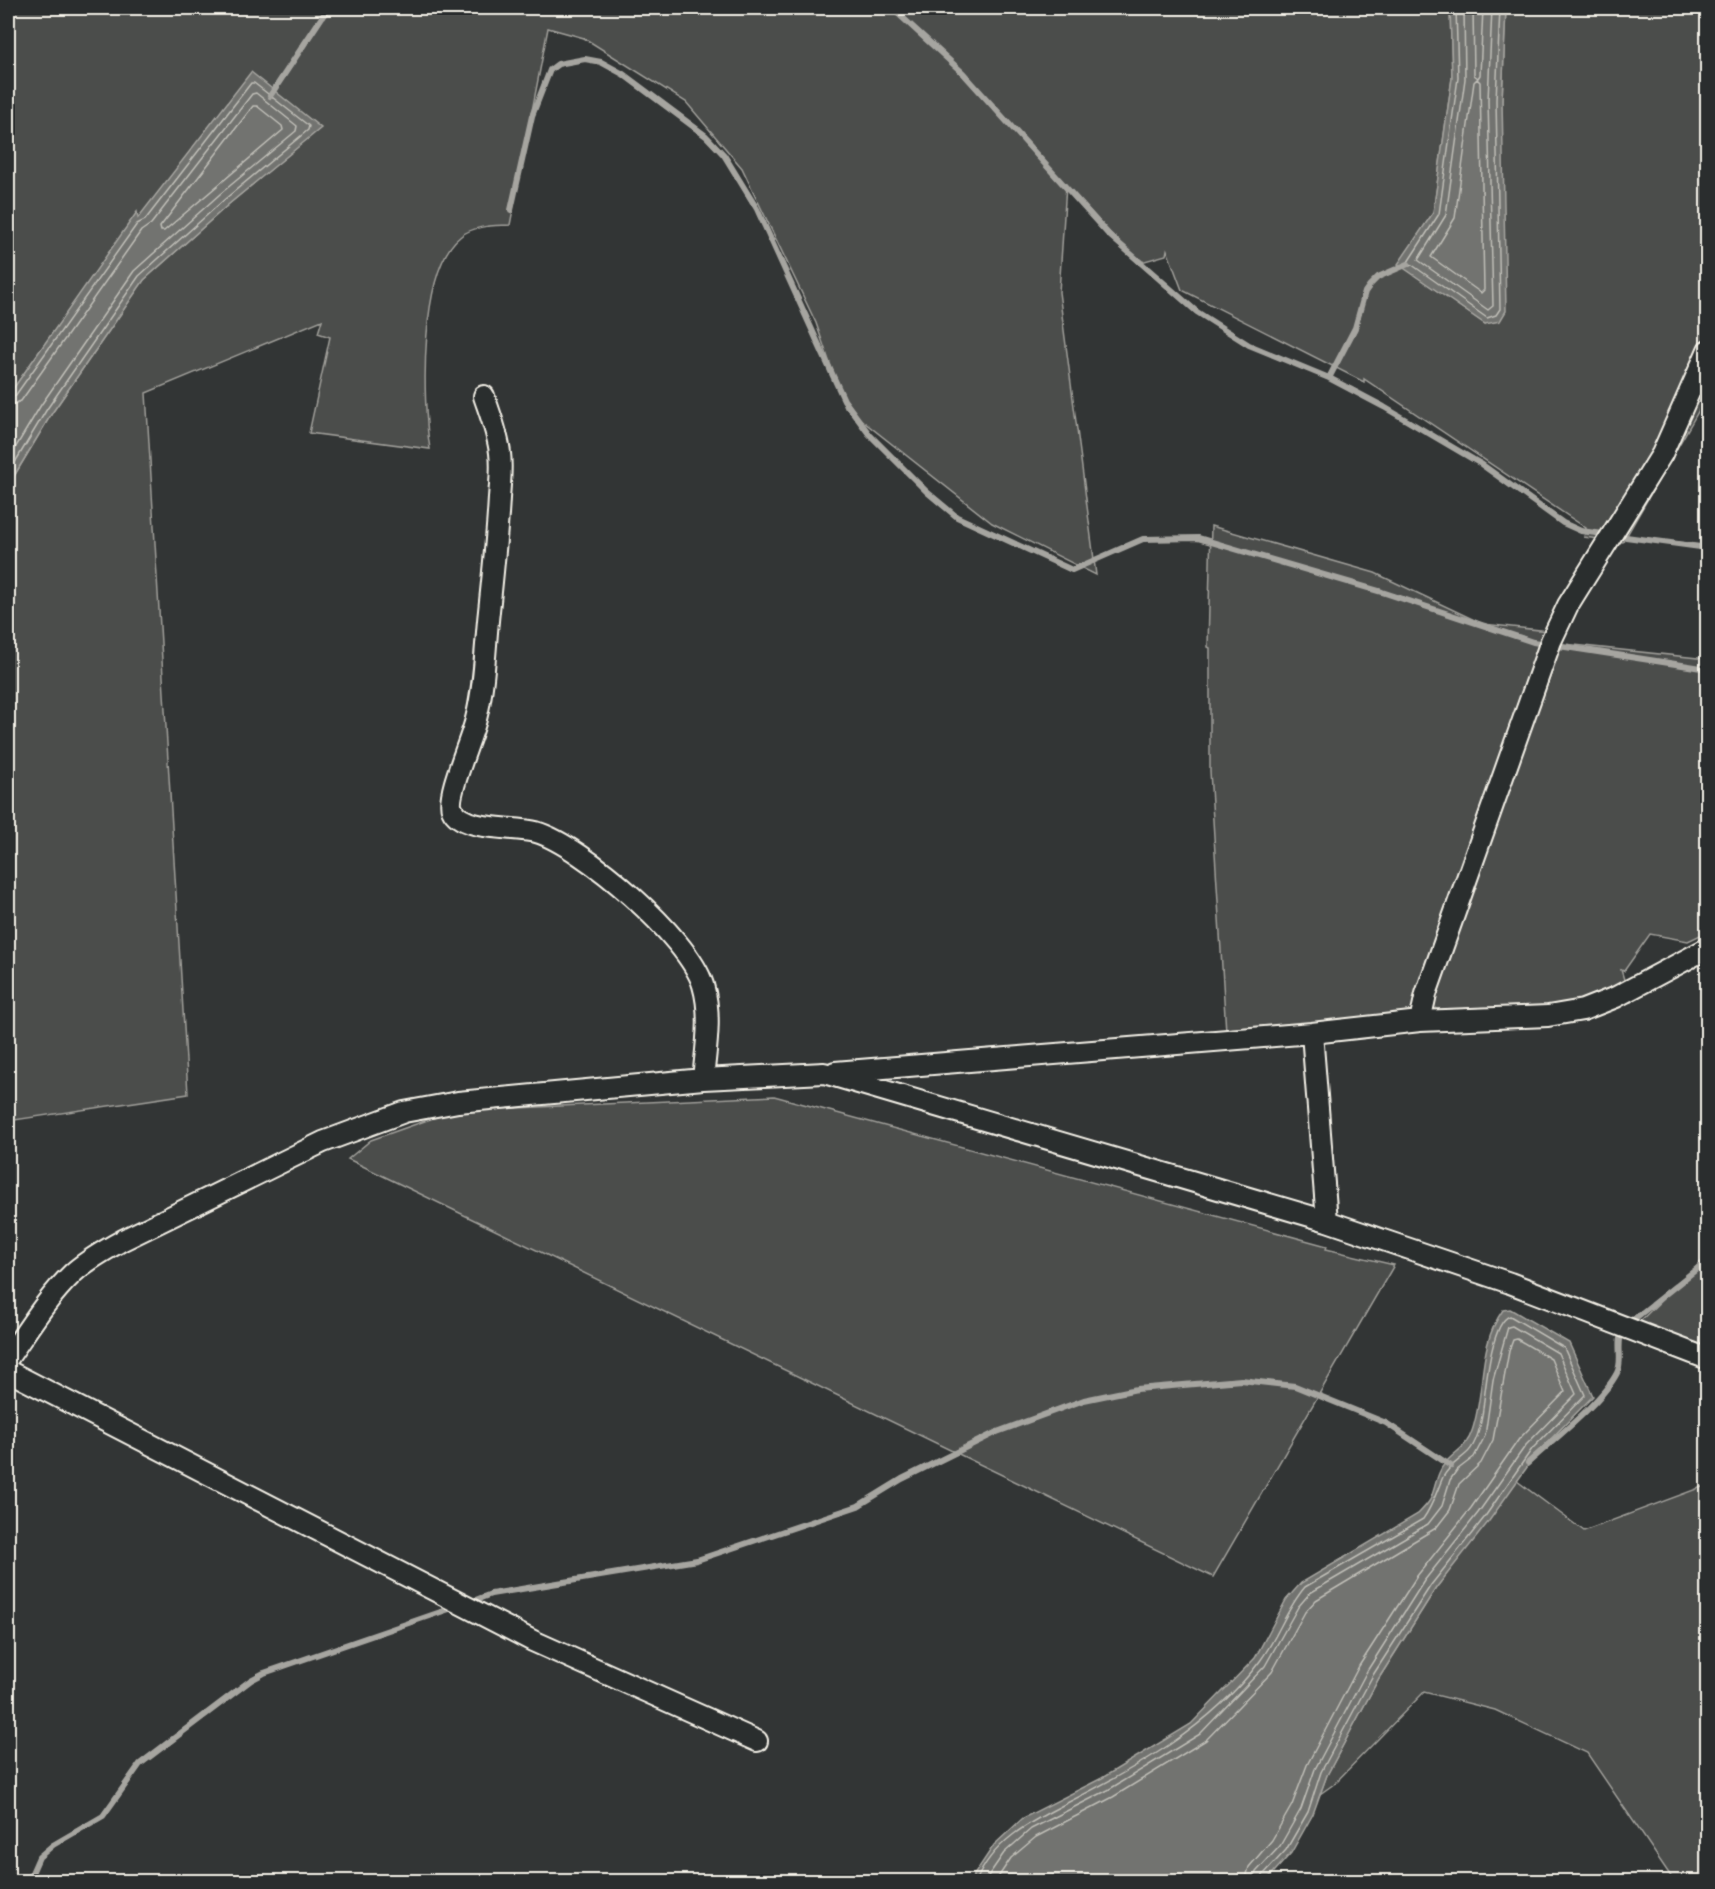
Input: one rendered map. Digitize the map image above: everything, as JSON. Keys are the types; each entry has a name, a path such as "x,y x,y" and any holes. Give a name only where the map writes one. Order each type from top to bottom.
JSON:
{"street":[{"path":"1420,1021 1426,994 1551,641 1568,605 1662,454 1707,350"},
{"path":"484,396 500,450 495,562 477,714 471,742 450,795 452,808 460,819 476,824 533,831 559,840 587,858 616,883 674,940 692,962 703,983 707,1003 703,1079"},
{"path":"8,1358 44,1305 73,1273 94,1257 123,1240 323,1142 404,1112 458,1102 703,1079 825,1073 1312,1033 1420,1021 1548,1016 1583,1010 1616,997 1707,948"},
{"path":"1312,1033 1327,1221"},
{"path":"825,1073 1327,1221 1510,1283 1707,1359"},
{"path":"8,1371 532,1641 757,1741"}],"shaded area":[{"path":"8,8 1450,8 1452,78 1433,213 1399,264 1485,324 1502,100 1506,8 1707,8 1707,396 1623,542 1584,537 1586,528 1364,379 1364,382 1182,290 1167,250 1166,255 1138,263 1066,185 1059,292 1096,575 992,523 845,407 816,323 742,168 686,102 584,38 548,28 510,225 478,228 466,232 447,252 437,276 427,336 425,369 430,449 309,433 330,337 318,333 322,320 146,393 188,1094 8,1121 8,486 52,413 144,280 229,204 320,128 251,73 138,219 137,214 8,396"},
{"path":"1211,526 1375,573 1483,624 1558,632 1555,643 1707,659 1707,932 1688,941 1650,934 1624,971 1621,970 1631,1002 1226,1032 1210,771 1210,648 1208,647"},
{"path":"774,1096 1327,1246 1326,1249 1394,1265 1213,1577 348,1159 371,1140 453,1111"},
{"path":"1707,1256 1707,1358 1634,1327"},
{"path":"1517,1481 1584,1531 1707,1485 1707,1881 1674,1881 1587,1753 1495,1710 1424,1692 1334,1784 1320,1794 1327,1775 1379,1678 1436,1588"}],"water":[{"path":"1450,8 1506,8 1502,100 1506,311 1500,321 1485,324 1398,264 1433,213 1452,78"},
{"path":"251,72 321,128 229,204 144,280 52,413 8,486 8,396 137,212 138,218"},
{"path":"1510,1309 1569,1343 1593,1396 1537,1453 1489,1521 1436,1588 1379,1678 1327,1775 1313,1814 1291,1853 1266,1881 970,1881 994,1845 1023,1818 1102,1778 1191,1724 1255,1658 1286,1600 1301,1583 1423,1509 1430,1500 1443,1466 1470,1436 1476,1416 1489,1338 1503,1310"}],"waterway":[{"path":"270,96 328,8"},
{"path":"892,8 963,73 1108,234 1197,312 1249,345 1329,378 1384,407 1481,464 1563,523 1581,531 1708,548"},
{"path":"511,210 532,116 550,70 558,64 585,59 601,62 623,74 706,136 724,155 757,209 844,400 869,434 927,492 957,517 1072,570 1143,539 1198,538 1382,592 1533,642 1708,669"},
{"path":"1329,378 1355,328 1365,292 1378,277 1408,264"},
{"path":"1528,1463 1589,1408 1610,1384 1619,1368 1623,1328 1708,1260"},
{"path":"468,1603 491,1594 697,1560 858,1506 902,1479 997,1432 1084,1400 1137,1389 1241,1380 1295,1386 1386,1423 1451,1466"},
{"path":"28,1882 39,1857 53,1845 103,1816 140,1764 251,1680 264,1673 455,1607"}]}
